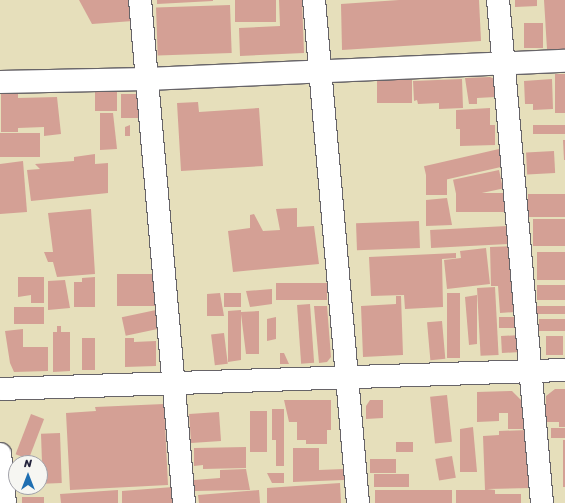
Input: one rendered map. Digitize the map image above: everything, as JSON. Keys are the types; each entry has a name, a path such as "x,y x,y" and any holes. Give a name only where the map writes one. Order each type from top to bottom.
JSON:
{"street":[{"path":"140,0 172,385 184,503"},
{"path":"314,0 358,503"},
{"path":"498,0 532,371 542,503"},
{"path":"0,82 147,80 320,73 503,62 565,61"},
{"path":"0,389 172,385 346,376 565,370"},
{"path":"0,454 5,503"}],"building":[{"path":"79,0 132,0 133,21 92,24"},
{"path":"157,0 213,0 213,1 157,4"},
{"path":"235,0 276,0 276,22 235,22"},
{"path":"279,0 302,0 304,53 240,56 239,28 280,26"},
{"path":"399,0 479,0 481,41 342,50 341,4"},
{"path":"515,0 537,0 537,6 515,7"},
{"path":"544,0 565,0 565,49 547,49"},
{"path":"230,5 232,53 158,56 156,8"},
{"path":"524,23 543,23 543,48 524,48"},
{"path":"555,74 565,74 565,113 555,113"},
{"path":"490,77 495,79 495,97 477,98 477,104 469,104 465,78"},
{"path":"462,79 463,108 439,109 439,103 418,104 417,100 414,101 413,81"},
{"path":"552,79 553,109 533,110 533,104 525,104 524,81"},
{"path":"377,80 412,80 412,103 377,103"},
{"path":"1,92 18,92 18,98 57,97 61,134 44,136 44,127 18,128 18,132 1,132"},
{"path":"95,92 117,92 117,111 95,111"},
{"path":"121,94 138,94 138,118 121,118"},
{"path":"198,102 199,112 259,108 263,166 181,171 177,103"},
{"path":"490,108 490,125 495,125 495,145 460,146 460,129 456,129 456,110"},
{"path":"100,113 113,113 117,149 100,150"},
{"path":"130,125 130,136 125,136 125,127"},
{"path":"533,125 565,125 565,134 533,134"},
{"path":"0,133 40,133 40,157 0,157"},
{"path":"563,140 565,140 565,160 564,160"},
{"path":"499,149 503,167 428,184 424,166"},
{"path":"554,151 555,173 527,174 526,152"},
{"path":"95,154 95,164 108,163 108,193 31,201 27,170 40,169 35,164 74,161 74,157"},
{"path":"23,161 27,212 0,214 0,164"},
{"path":"499,170 503,189 457,198 453,180"},
{"path":"426,174 447,174 447,195 426,195"},
{"path":"456,193 508,193 508,212 456,212"},
{"path":"528,194 565,194 565,217 528,217"},
{"path":"447,198 452,225 426,226 426,200"},
{"path":"297,208 297,227 314,226 319,264 233,272 228,231 250,228 250,215 254,214 263,231 280,230 276,209"},
{"path":"91,209 95,274 57,277 53,262 48,262 44,252 53,252 48,213"},
{"path":"533,219 565,219 565,246 533,246"},
{"path":"419,221 420,248 357,250 356,223"},
{"path":"507,226 508,244 431,248 430,230"},
{"path":"513,246 515,312 500,313 498,286 491,286 490,247"},
{"path":"486,248 490,284 447,289 444,260 461,258 460,251"},
{"path":"537,252 565,252 565,280 537,280"},
{"path":"456,253 456,258 442,259 443,307 405,309 404,295 371,296 369,257"},
{"path":"117,274 156,274 156,306 117,306"},
{"path":"18,277 44,277 44,303 31,303 31,295 18,297"},
{"path":"95,277 95,307 74,307 74,282 82,282 82,278"},
{"path":"65,280 70,308 48,310 48,281"},
{"path":"276,283 327,283 327,300 276,300"},
{"path":"537,285 565,285 565,300 537,300"},
{"path":"495,287 499,355 481,356 477,288"},
{"path":"272,289 272,304 250,307 246,291"},
{"path":"220,293 224,316 207,316 207,294"},
{"path":"224,293 241,293 241,307 224,307"},
{"path":"447,293 460,293 460,358 447,358"},
{"path":"477,295 477,344 469,345 465,297"},
{"path":"396,296 401,296 403,355 363,357 361,306 396,304"},
{"path":"310,304 314,363 301,364 297,305"},
{"path":"314,306 327,306 331,357 327,362 319,363"},
{"path":"537,306 565,306 565,314 537,314"},
{"path":"14,307 44,307 44,324 14,324"},
{"path":"156,310 160,329 126,336 122,317"},
{"path":"241,310 241,312 259,311 259,354 246,354 241,314 241,360 228,362 228,311"},
{"path":"276,317 276,339 267,341 267,319"},
{"path":"499,317 516,317 516,328 499,328"},
{"path":"539,319 565,319 565,331 539,331"},
{"path":"442,321 445,359 430,360 427,322"},
{"path":"57,326 61,326 61,332 70,332 70,371 53,372 53,332 57,332"},
{"path":"23,329 23,347 48,347 48,371 14,372 10,363 5,331"},
{"path":"224,333 228,364 215,365 211,335"},
{"path":"520,335 521,352 502,353 501,336"},
{"path":"546,336 563,336 563,355 546,355"},
{"path":"82,338 95,338 95,370 82,370"},
{"path":"125,338 134,338 134,342 156,341 156,366 125,367"},
{"path":"280,353 284,353 289,364 280,364"},
{"path":"555,389 565,389 565,427 559,427 559,422 546,422 546,396"},
{"path":"512,391 525,404 525,429 508,429 508,413 499,413 499,421 477,422 477,392"},
{"path":"447,395 452,442 435,444 430,397"},
{"path":"284,400 331,400 331,430 327,430 327,444 306,444 306,440 297,440 297,422 289,422"},
{"path":"370,400 383,400 383,418 366,419 366,406"},
{"path":"164,404 168,485 70,490 66,413 96,411 95,407"},
{"path":"272,409 284,409 284,466 276,466 276,440 272,440"},
{"path":"250,411 267,411 267,452 250,452"},
{"path":"219,412 221,441 191,443 189,414"},
{"path":"31,414 44,419 30,455 16,454"},
{"path":"473,427 477,472 460,472 460,429"},
{"path":"551,428 565,428 565,438 551,438"},
{"path":"528,430 530,488 487,489 495,490 495,494 521,494 521,503 456,503 456,490 485,490 483,436 499,435 499,431"},
{"path":"60,433 62,483 48,483 48,455 42,455 41,434"},
{"path":"563,440 565,440 565,487 563,487"},
{"path":"396,442 413,442 413,452 396,452"},
{"path":"246,447 246,468 203,469 203,465 194,466 194,448"},
{"path":"293,448 319,448 319,470 344,469 344,480 293,482"},
{"path":"452,456 456,478 439,481 435,459"},
{"path":"370,459 396,459 396,473 370,473"},
{"path":"246,469 250,490 194,491 194,480 220,478 220,470"},
{"path":"267,473 284,473 284,483 272,483"},
{"path":"374,474 409,474 409,487 374,487"},
{"path":"340,483 341,503 267,503 267,488"},
{"path":"173,487 174,503 122,503 122,491"},
{"path":"118,490 118,503 61,503 60,494"},
{"path":"259,490 260,503 199,503 198,495"},
{"path":"375,490 452,490 452,503 375,503"},
{"path":"22,497 44,497 44,503 22,503"}]}
